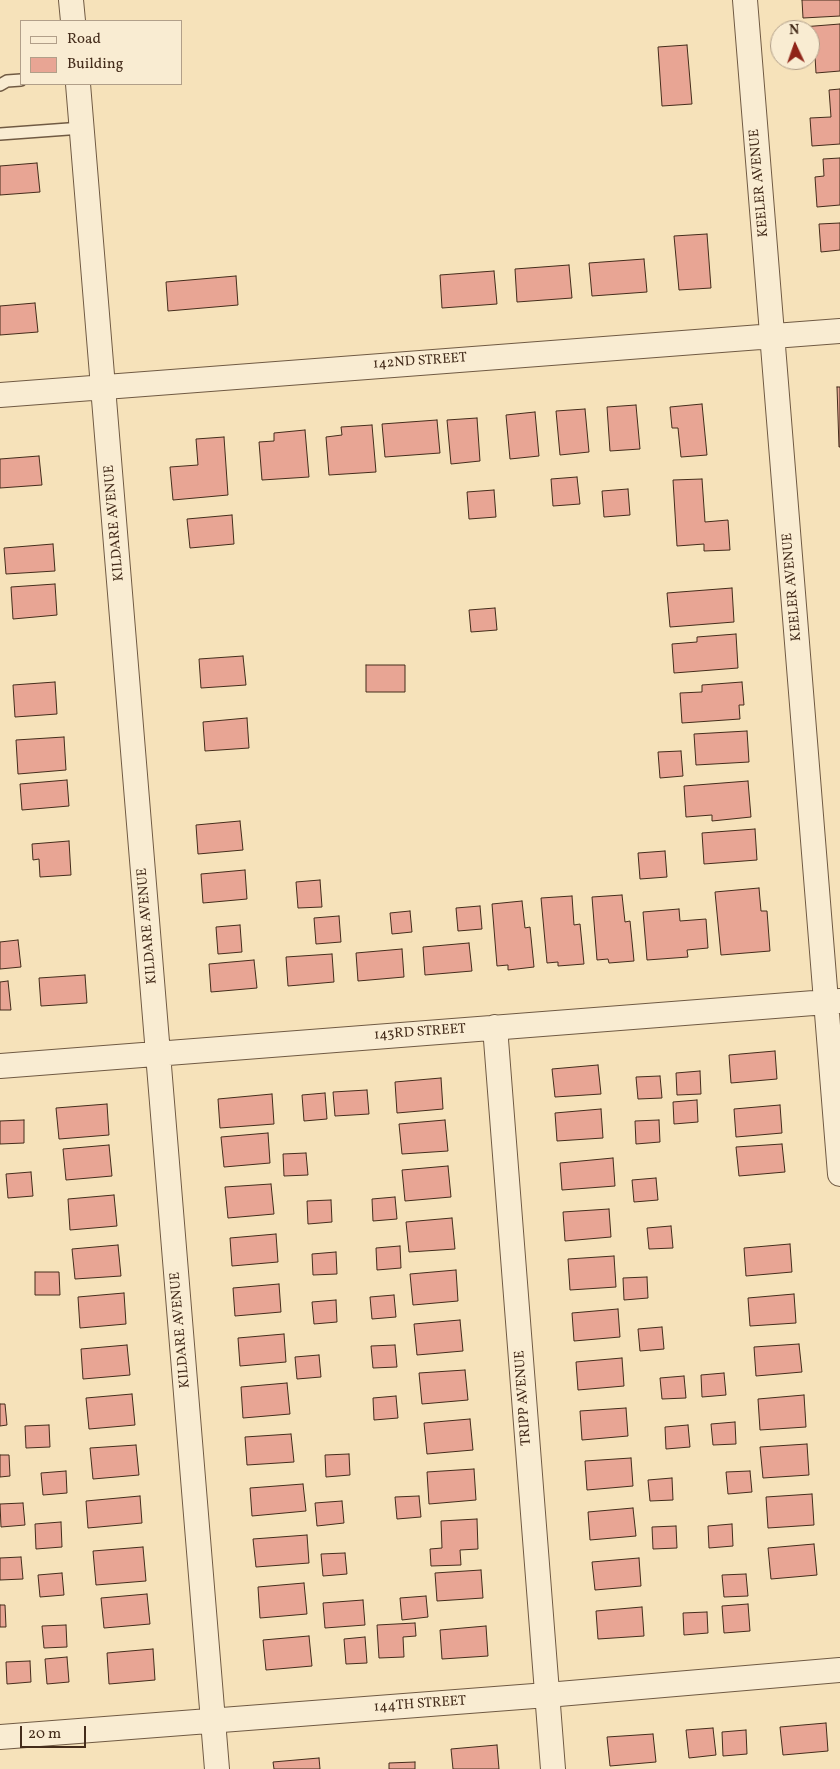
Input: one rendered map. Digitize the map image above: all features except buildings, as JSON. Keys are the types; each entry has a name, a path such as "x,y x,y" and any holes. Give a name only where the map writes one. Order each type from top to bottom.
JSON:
{"street":[{"path":"72,0 73,20"},
{"name":"KEELER AVENUE","path":"745,0 772,336 833,1002 840,1174"},
{"name":"KILDARE AVENUE","path":"78,85 217,1769"},
{"name":"142ND STREET","path":"0,395 840,331"},
{"name":"143RD STREET","path":"0,1066 833,1002"},
{"name":"TRIPP AVENUE","path":"495,1027 553,1769"},
{"name":"144TH STREET","path":"0,1737 547,1695 840,1670"}],"lane":[{"path":"2,82 20,80"},
{"path":"0,134 82,128"}]}
